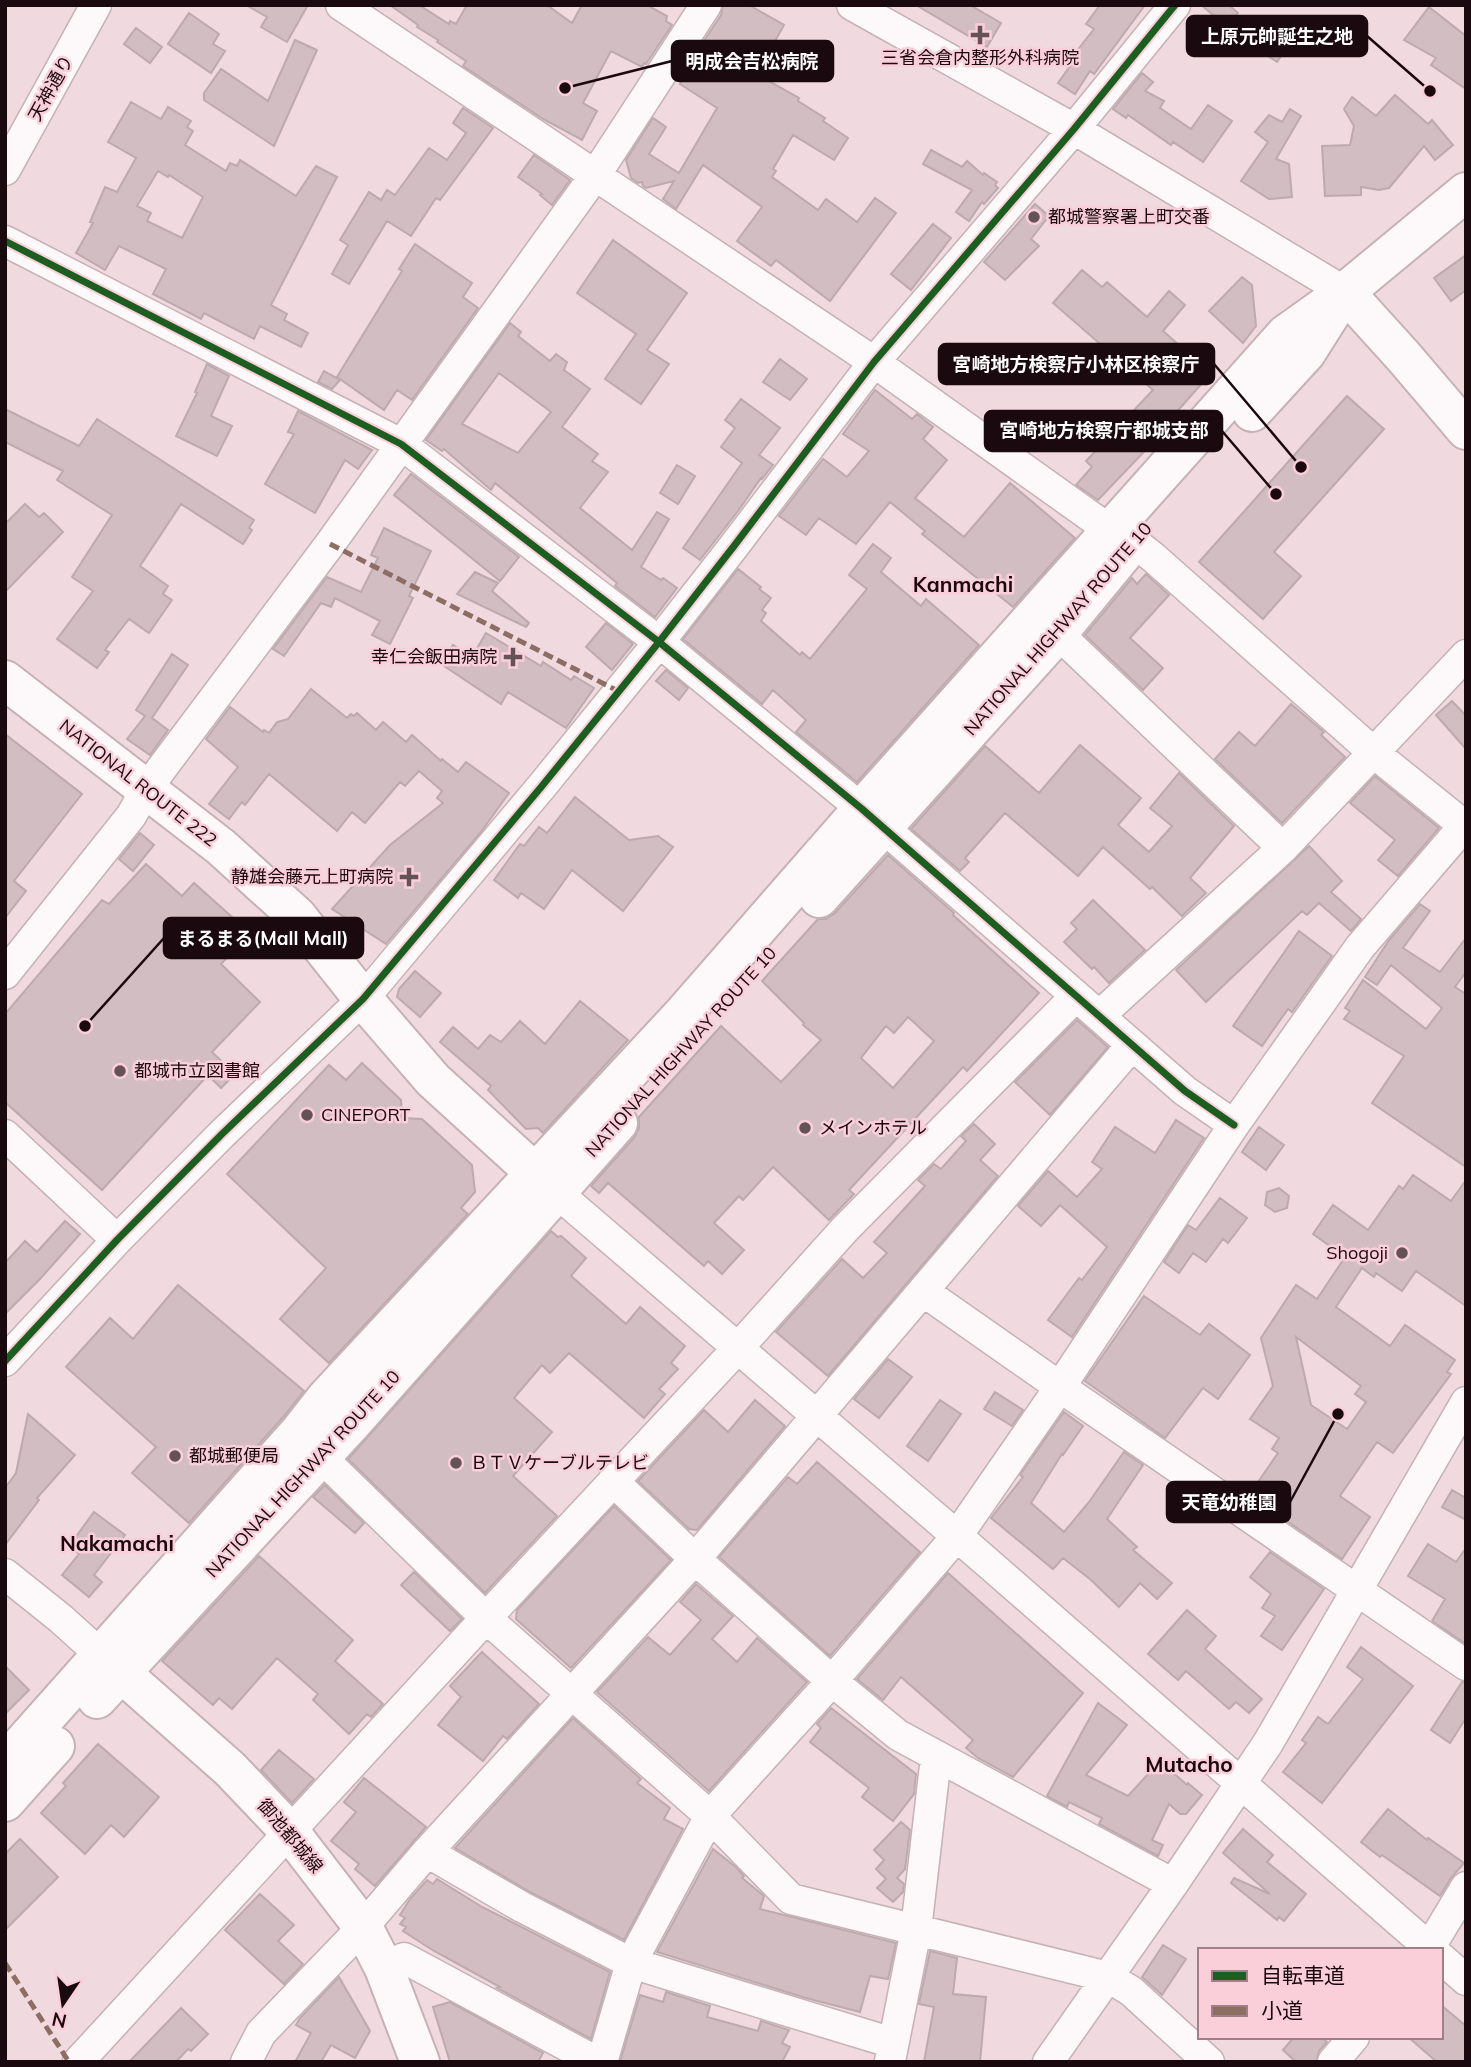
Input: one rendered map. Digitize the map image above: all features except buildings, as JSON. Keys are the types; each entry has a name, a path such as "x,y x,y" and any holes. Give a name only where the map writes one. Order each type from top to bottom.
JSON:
{"main road":[{"name":"NATIONAL HIGHWAY ROUTE 10","path":"5,1763 321,1457 546,1183 1123,536 1306,353 1345,292 1466,192"},
{"path":"1345,292 1466,430"},
{"name":"NATIONAL HIGHWAY ROUTE 10","path":"872,817 1059,632 1123,536"},
{"name":"NATIONAL ROUTE 222","path":"5,680 221,847 297,916 363,999 433,1080 546,1183"},
{"name":"NATIONAL HIGHWAY ROUTE 10","path":"5,1802 110,1664 326,1398 546,1183"},
{"name":"御池都城線","path":"110,1664 230,1769 290,1832 363,1927 384,1968 420,2062"}],"street":[{"name":"天神通り","path":"5,170 96,5"},
{"path":"341,5 874,362 1154,558 1374,753 1465,826 1360,947 1234,1125 1060,1387 957,1536 832,1681 710,1816 631,1963 602,2062"},
{"path":"5,974 131,816 146,790 330,544 596,174 706,5"},
{"path":"852,5 1074,129 1345,292"},
{"path":"5,1361 117,1240 231,1125 363,999 659,642 874,362 1074,129 1175,5"},
{"path":"5,241 401,444 659,642 872,817 1185,1091 1234,1125"},
{"path":"1059,632 1283,848"},
{"path":"1099,1016 1283,848 1466,655"},
{"path":"78,2062 845,1229 1076,996"},
{"path":"246,2062 261,2033 363,1927 426,1852 695,1559 1132,1045"},
{"path":"5,1135 117,1240"},
{"path":"546,1183 957,1536 1430,1948"},
{"path":"923,1291 1466,1665"},
{"path":"1048,2062 1174,1884 1268,1743 1466,1402"},
{"path":"321,1457 485,1618 710,1816 792,1899 1108,1977 1131,1991 1209,2062"},
{"path":"613,1481 695,1559 832,1681 898,1735 1174,1884"},
{"path":"5,1574 60,1618 110,1664"},
{"path":"426,1852 631,1963 892,2052 916,1930 936,1757"},
{"path":"1435,1948 1466,1887"},
{"path":"384,1968 404,1958 597,2062"},
{"path":"1443,1960 1466,1980"},
{"path":"1333,2062 1352,2039"}],"marked path":[{"path":"330,544 618,691"},
{"path":"5,1963 69,2062"}],"cycle path":[{"path":"5,1361 117,1240 222,1134 363,999 659,642 874,362 1074,129 1175,5"},
{"path":"5,241 401,444 659,642 862,809 1185,1091 1234,1125"}],"place":[{"name":"三省会倉内整形外科病院","path":"980,35"},
{"name":"明成会吉松病院","path":"565,88"},
{"name":"上原元帥誕生之地","path":"1430,91"},
{"name":"都城警察署上町交番","path":"1034,217"},
{"name":"宮崎地方検察庁小林区検察庁","path":"1301,467"},
{"name":"宮崎地方検察庁都城支部","path":"1276,494"},
{"name":"幸仁会飯田病院","path":"513,657"},
{"name":"静雄会藤元上町病院","path":"409,877"},
{"name":"まるまる(Mall Mall)","path":"85,1026"},
{"name":"都城市立図書館","path":"120,1071"},
{"name":"CINEPORT","path":"307,1115"},
{"name":"メインホテル","path":"805,1128"},
{"name":"Shogoji","path":"1402,1253"},
{"name":"天竜幼稚園","path":"1338,1414"},
{"name":"都城郵便局","path":"175,1456"},
{"name":"ＢＴＶケーブルテレビ","path":"456,1463"}],"district":[{"name":"Kanmachi","path":"963,585"},
{"name":"Nakamachi","path":"117,1544"},
{"name":"Mutacho","path":"1189,1765"}]}
